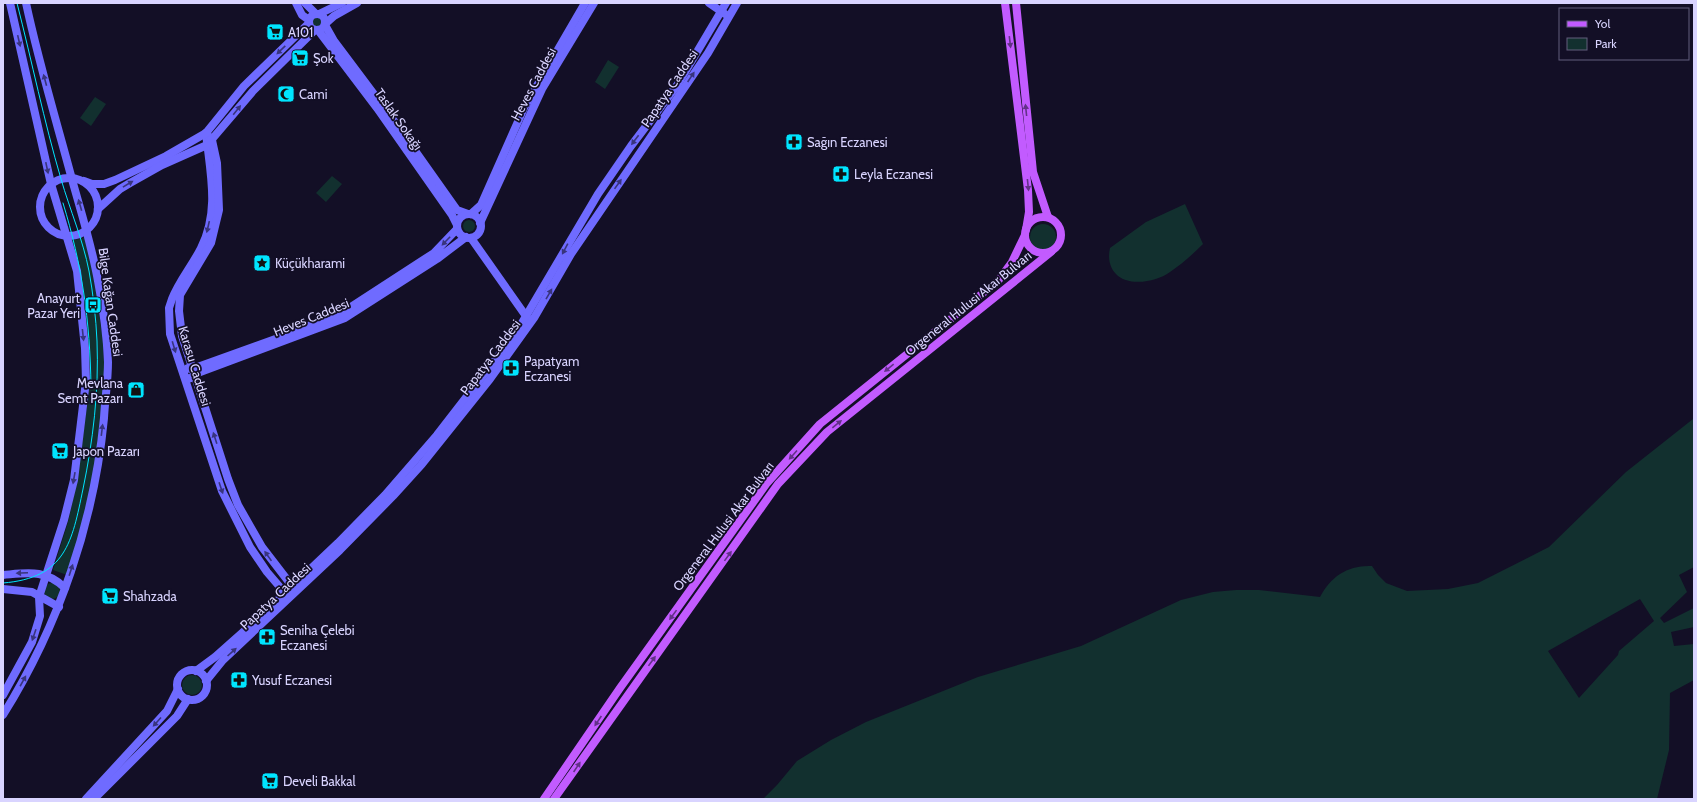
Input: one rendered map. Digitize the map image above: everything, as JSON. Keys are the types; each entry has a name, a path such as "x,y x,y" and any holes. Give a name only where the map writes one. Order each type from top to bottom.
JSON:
{"main road":[{"name":"Orgeneral Hulusi Akar Bulvarı","path":"544,799 620,688 768,483 820,424 998,281 1012,262 1025,233 1029,212 1028,190 1006,3"},
{"path":"1016,3 1033,172 1048,217"},
{"path":"1048,217 1058,223 1062,234 1059,245 1051,252 1040,253 1031,249 1025,233 1034,219 1048,217"},
{"name":"Orgeneral Hulusi Akar Bulvarı","path":"554,799 778,484 827,432 1051,252"}],"street":[{"path":"3,695 33,640 40,616 39,597 71,493 85,395 86,367 77,271 51,184 10,3"},
{"name":"Bilge Kağan Caddesi","path":"3,715 35,658 59,607 79,547 94,483 101,442 108,377 106,337 99,287 86,230 42,70 26,3"},
{"path":"296,3 302,15 309,21 310,28 316,30"},
{"path":"305,3 325,19 325,25"},
{"path":"84,182 96,195 98,210 95,220 86,230 81,233 66,235 54,232 43,218 41,201 44,192 51,184 57,180 72,178 92,184 104,184 166,156 206,133 244,86 309,21 311,16 342,3"},
{"path":"98,210 120,189 130,183 162,165 210,143 253,91 316,30 325,25 334,16 357,3"},
{"name":"Heves Caddesi","path":"469,214 481,205 524,108 585,3"},
{"name":"Heves Caddesi","path":"480,223 542,89 594,3"},
{"path":"709,3 729,17"},
{"name":"Papatya Caddesi","path":"531,317 598,194 631,146 678,84 722,12 732,4"},
{"name":"Papatya Caddesi","path":"206,681 223,660 375,510 531,317 571,254 704,58 729,17 732,4"},
{"name":"Taslak Sokağı","path":"325,25 334,41 386,109 457,210 469,214"},
{"name":"Taslak Sokağı","path":"316,30 377,108 452,215 457,227"},
{"path":"206,133 210,143"},
{"name":"Karasu Caddesi","path":"210,143 219,189 216,227 208,250 184,286 180,295 179,303 182,336 228,479 238,505 262,547 292,586"},
{"name":"Karasu Caddesi","path":"210,143 212,190 211,217 202,247 175,292 169,308 170,334 222,492 250,547 267,572 285,593"},
{"path":"471,237 480,230 480,223 477,218 469,214 462,217 457,227 461,234 471,237 531,317"},
{"name":"Heves Caddesi","path":"194,371 211,362 321,321 352,306 434,253 457,227"},
{"name":"Heves Caddesi","path":"194,371 345,318 471,237"},
{"path":"184,375 189,379 194,371"},
{"name":"Papatya Caddesi","path":"196,671 222,652 292,586 358,527"},
{"path":"3,575 24,572 46,575 57,579 65,588"},
{"path":"3,589 24,590 59,607"},
{"path":"86,799 167,711 178,689 178,681 182,674 188,671 196,671 202,675 206,681 206,689 202,696 196,699 188,699 182,695 178,689"},
{"path":"94,799 177,716 188,699"}],"green space":[{"path":"317,17 322,22 317,27 312,22"},
{"path":"608,60 619,67 605,89 595,82"},
{"path":"95,97 106,104 91,126 80,118"},
{"path":"332,176 342,184 326,202 316,193"},
{"path":"1185,204 1203,244 1179,266 1158,278 1143,282 1135,282 1128,281 1116,274 1110,262 1110,248 1146,222"},
{"path":"471,220 474,221 474,231 467,232 464,231 463,224 464,221"},
{"path":"1043,224 1052,228 1056,237 1052,246 1043,250 1034,246 1030,237 1034,228"},
{"path":"86,237 96,287 103,342 105,382 92,487 70,576 53,570 68,522 77,482 90,383 89,356 71,241"},
{"path":"1693,419 1694,567 1679,575 1687,592 1660,618 1664,623 1694,608 1694,627 1671,632 1674,646 1694,644 1694,680 1670,693 1669,750 1657,799 763,799 797,761 831,740 866,722 978,677 1081,646 1181,600 1213,592 1236,590 1259,590 1320,597 1329,583 1341,573 1355,567 1363,566 1372,566 1386,583 1407,591 1448,589 1478,583 1549,547 1626,472","holes":["1640,599 1654,621 1619,651 1618,655 1579,698 1548,651"]},
{"path":"52,583 59,588 60,591 55,598 52,599 45,594 44,591 49,584"},
{"path":"192,675 199,678 202,685 199,692 192,695 185,692 182,685 185,678"}],"tram line":[{"path":"3,583 24,580 41,574 53,565 62,554 69,541 75,525 87,471 97,378 96,323 89,271 55,157 17,3"},
{"path":"63,203 70,226 84,293 89,338 91,386"}],"place":[{"name":"A101","path":"275,32"},
{"name":"Şok","path":"300,58"},
{"name":"Cami","path":"286,94"},
{"name":"Sağın Eczanesi","path":"794,142"},
{"name":"Leyla Eczanesi","path":"841,174"},
{"name":"Küçükharami","path":"262,263"},
{"name":"Anayurt Pazar Yeri","path":"93,305"},
{"name":"Papatyam Eczanesi","path":"511,368"},
{"name":"Mevlana Semt Pazarı","path":"136,390"},
{"name":"Japon Pazarı","path":"60,451"},
{"name":"Shahzada","path":"110,596"},
{"name":"Seniha Çelebi Eczanesi","path":"267,637"},
{"name":"Yusuf Eczanesi","path":"239,680"},
{"name":"Develi Bakkal","path":"270,781"}]}
